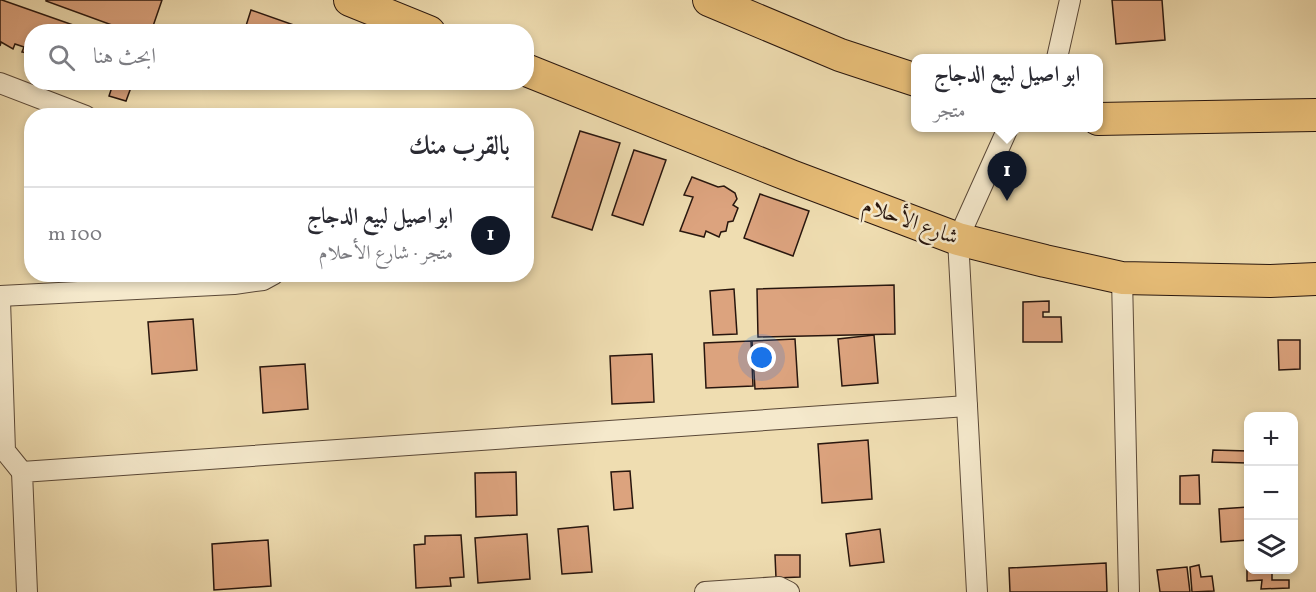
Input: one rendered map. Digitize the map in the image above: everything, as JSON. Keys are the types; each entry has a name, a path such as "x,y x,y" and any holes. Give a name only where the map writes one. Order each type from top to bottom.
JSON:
{"main road":[{"path":"350,0 409,24"},
{"path":"709,0 840,55 911,79"},
{"name":"شارع الأحلام","path":"534,73 791,176 958,239 1122,278 1270,281 1316,279"},
{"path":"1103,120 1316,115"}],"street":[{"path":"1058,54 1070,0"},
{"path":"0,83 65,108"},
{"path":"977,592 958,239 1006,132"},
{"path":"1122,278 1129,592"},
{"path":"27,592 22,472 5,451 0,298 248,282"},
{"path":"22,472 967,406"},
{"path":"705,592 778,587 789,592"}],"building":[{"path":"0,0 70,24 24,24 24,47 15,44 13,49 1,42 0,46"},
{"path":"162,0 154,24 109,24 46,1"},
{"path":"1112,0 1162,0 1165,40 1116,44"},
{"path":"251,10 291,24 247,24"},
{"path":"111,90 130,90 126,101 109,96"},
{"path":"580,131 620,143 592,230 552,217"},
{"path":"634,150 666,160 643,225 612,215"},
{"path":"692,177 718,187 724,186 735,193 737,199 733,205 738,208 733,221 728,222 726,231 721,232 719,237 706,231 704,237 680,231 693,197 684,195"},
{"path":"760,194 809,211 793,256 744,238"},
{"path":"894,285 895,334 758,337 757,289"},
{"path":"734,289 737,334 713,335 710,291"},
{"path":"1049,301 1049,312 1043,312 1043,317 1061,317 1062,342 1023,342 1023,302"},
{"path":"193,319 197,370 152,374 148,322"},
{"path":"874,335 878,383 842,386 838,339"},
{"path":"795,339 798,387 755,389 752,341"},
{"path":"1278,340 1300,340 1300,369 1279,370"},
{"path":"751,341 753,386 706,388 704,343"},
{"path":"652,354 654,402 612,404 610,356"},
{"path":"305,364 308,409 263,413 260,367"},
{"path":"868,440 872,499 822,503 818,444"},
{"path":"1213,450 1244,451 1244,463 1212,462"},
{"path":"630,471 633,508 614,510 611,472"},
{"path":"516,472 517,515 476,517 475,473"},
{"path":"1199,475 1200,504 1180,504 1180,476"},
{"path":"1244,507 1244,540 1221,542 1219,509"},
{"path":"588,526 592,572 562,574 558,529"},
{"path":"880,529 884,562 850,566 846,534"},
{"path":"527,534 530,579 478,583 475,538"},
{"path":"461,535 464,577 450,578 451,586 416,588 414,545 425,544 425,536"},
{"path":"268,540 271,586 214,590 212,544"},
{"path":"775,555 800,555 800,577 776,578"},
{"path":"1106,563 1107,592 1010,592 1009,568"},
{"path":"1199,565 1201,577 1212,576 1214,591 1192,592 1190,567"},
{"path":"1187,567 1190,592 1160,592 1157,570"},
{"path":"1247,574 1272,574 1272,580 1289,580 1289,588 1261,589 1262,580 1247,581"}],"place":[{"name":"ابو اصيل لبيع الدجاج","path":"1007,201"}]}
